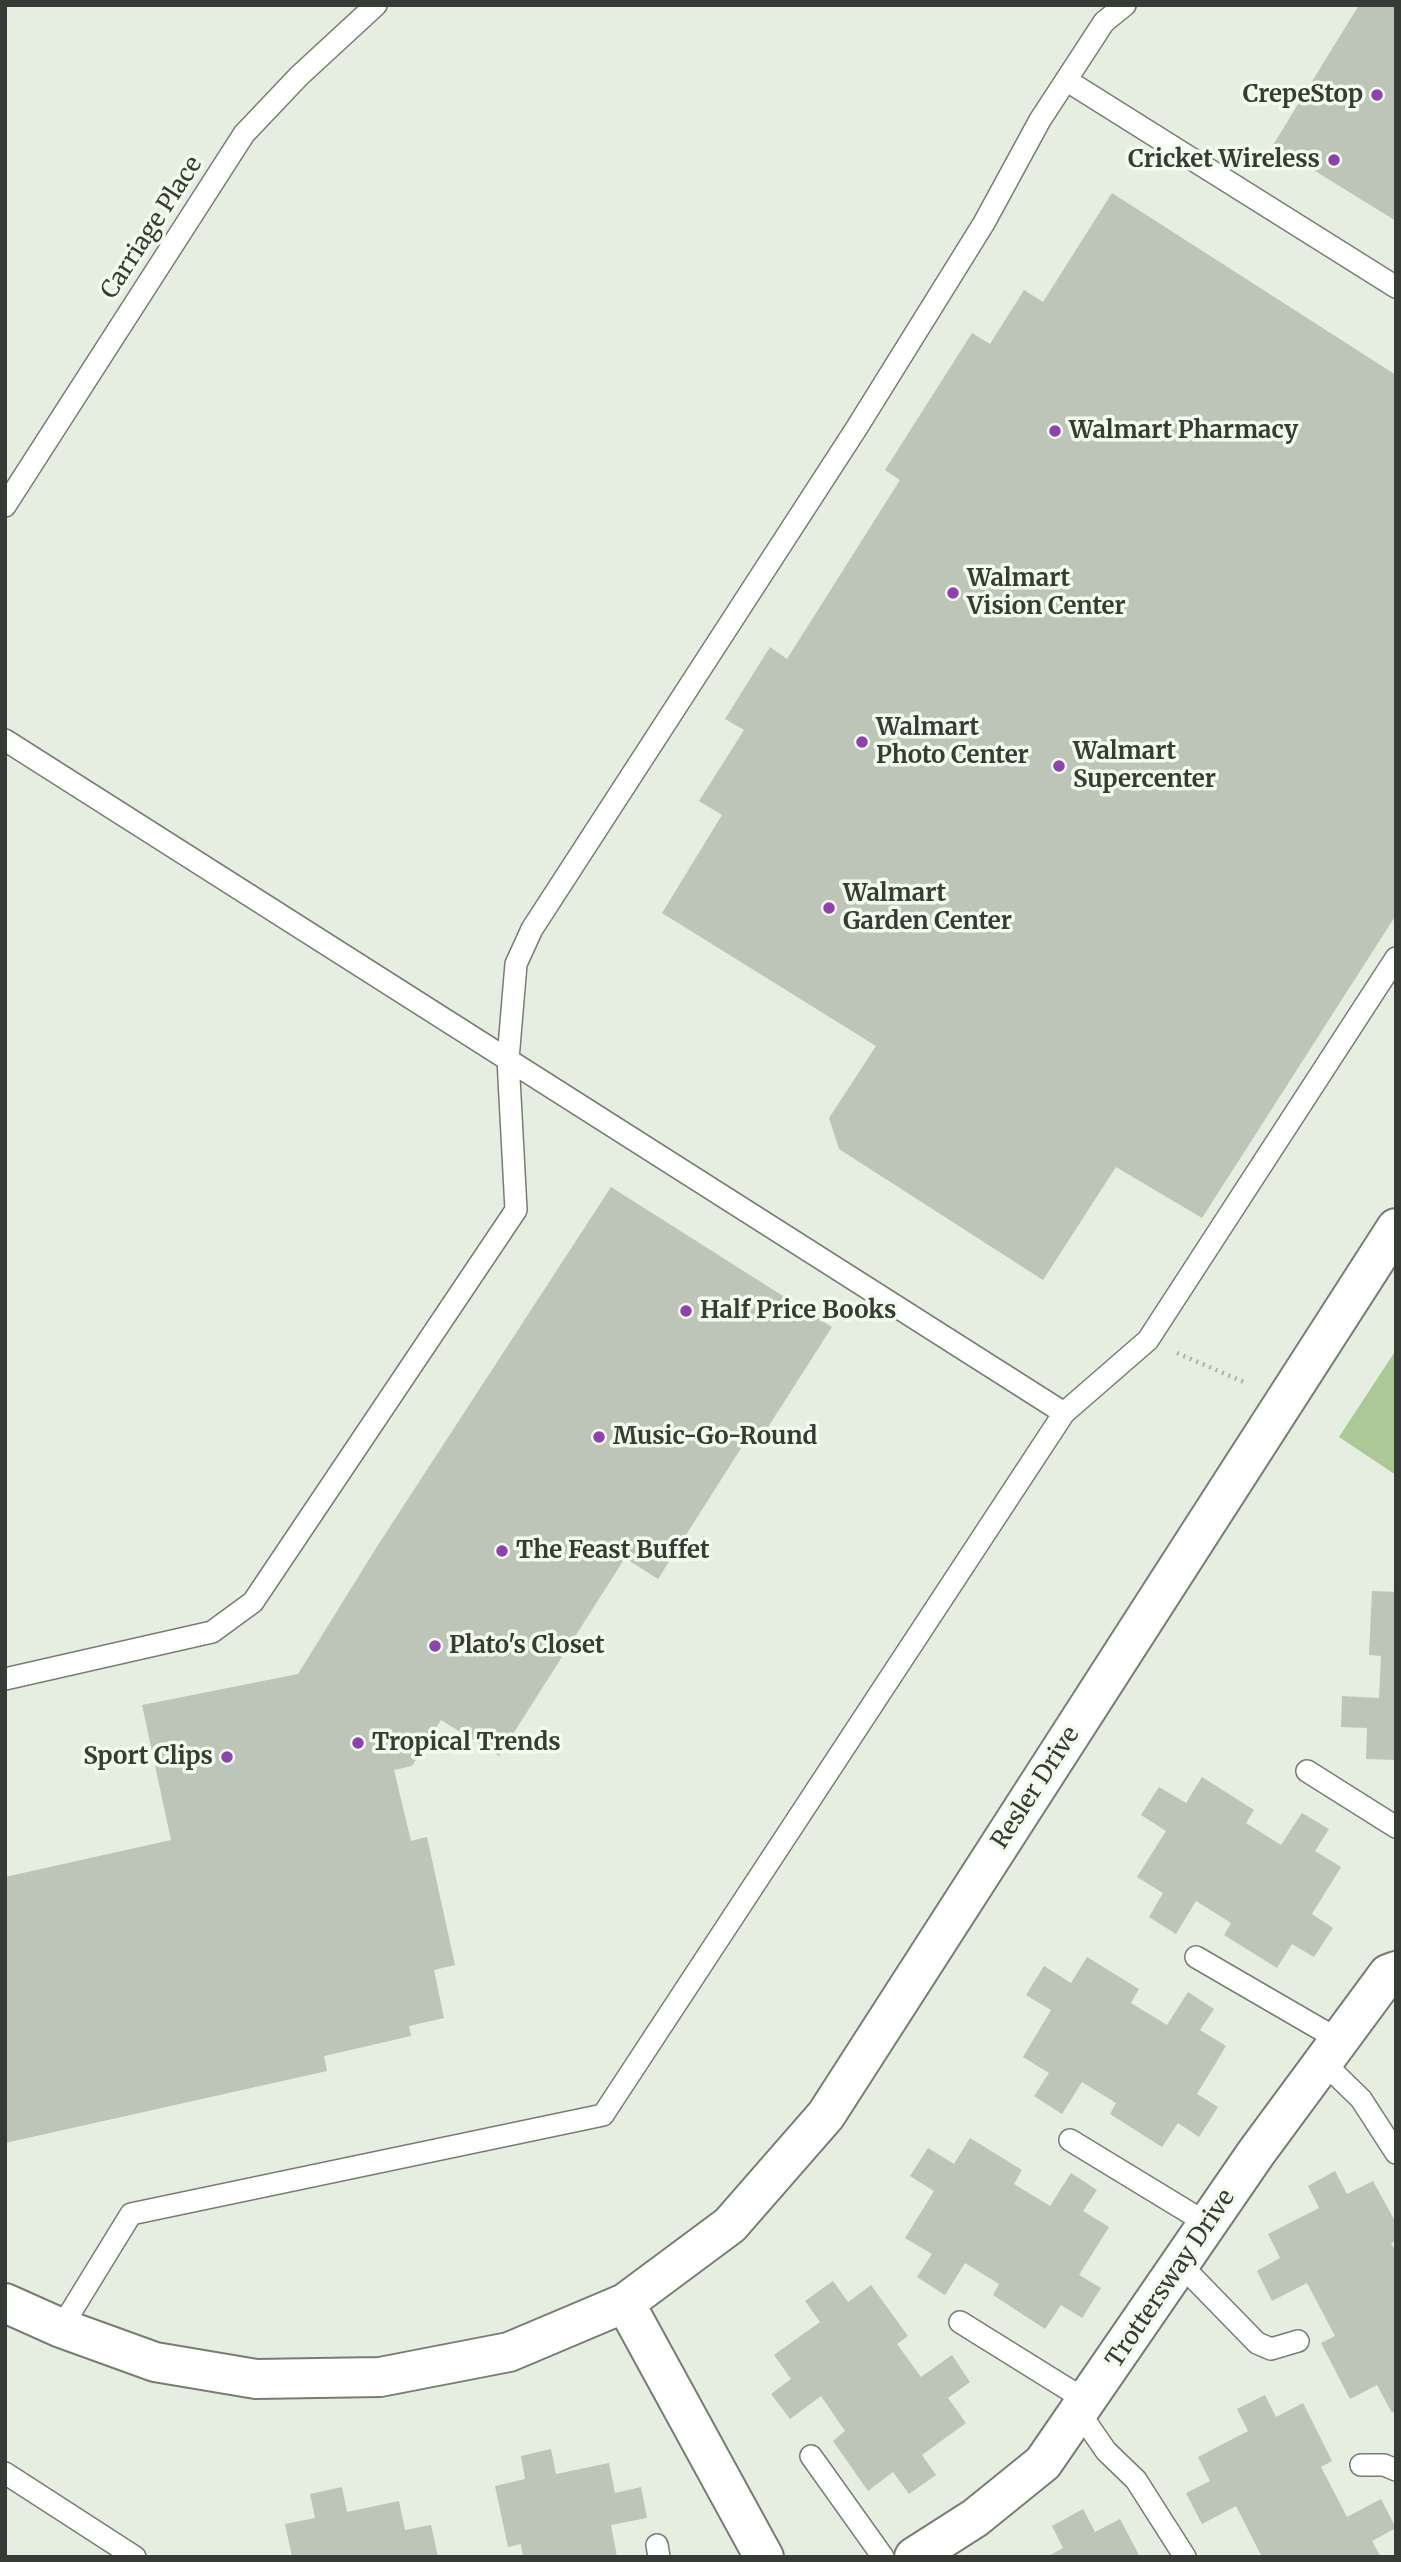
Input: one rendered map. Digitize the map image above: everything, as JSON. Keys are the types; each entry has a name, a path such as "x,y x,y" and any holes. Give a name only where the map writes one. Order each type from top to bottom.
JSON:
{"street":[{"name":"Resler Drive","path":"5,2303 61,2328 155,2361 256,2379 380,2377 509,2351 625,2303 730,2225 826,2115 1396,1228"},
{"name":"Trottersway Drive","path":"928,2553 1043,2463 1331,2051 1388,1974 1396,1970"},
{"path":"625,2303 764,2557"}],"lane":[{"name":"Carriage Place","path":"5,506 244,134 299,76 376,5"},
{"path":"5,1679 212,1632 253,1602 516,1210 508,1059 516,964 532,929 856,429 984,223 1040,120 1104,22 1125,5"},
{"path":"1066,80 1396,287"},
{"path":"5,740 1064,1413"},
{"path":"61,2328 131,2214 603,2115 1064,1413 1148,1340 1396,958"},
{"path":"1307,1771 1396,1827"},
{"path":"1196,1958 1331,2051 1396,2153"},
{"path":"1070,2140 1208,2224"},
{"path":"1181,2265 1256,2343 1270,2349 1298,2341"},
{"path":"960,2322 1083,2407 1106,2451 1136,2480 1185,2557"},
{"path":"811,2456 883,2557"},
{"path":"1361,2465 1384,2465 1396,2470"},
{"path":"5,2473 135,2557"}],"path":[{"path":"1148,1340 1253,1386"}],"green space":[{"path":"1396,1350 1396,1475 1339,1437"}],"building":[{"path":"1359,5 1396,5 1396,221 1273,145"},
{"name":"Walmart Supercenter","path":"1112,193 1396,375 1396,915 1202,1218 1116,1167 1043,1280 839,1149 829,1118 876,1046 662,913 722,815 699,801 744,730 725,719 770,647 787,659 900,480 885,470 972,333 990,344 1024,290 1043,302"},
{"path":"611,1187 832,1327 761,1438 752,1431 658,1579 625,1558 499,1756 441,1720 412,1766 394,1770 411,1841 427,1837 455,1965 434,1970 444,2018 409,2026 411,2036 324,2056 327,2071 5,2143 5,1877 171,1840 142,1705 298,1674 378,1545"},
{"path":"1372,1591 1396,1592 1396,1760 1366,1759 1367,1728 1341,1727 1342,1696 1379,1698 1381,1656 1369,1655"},
{"path":"1202,1777 1254,1810 1246,1823 1281,1845 1302,1813 1329,1829 1315,1851 1341,1867 1312,1914 1333,1928 1314,1957 1292,1944 1277,1968 1224,1935 1231,1923 1196,1901 1176,1934 1149,1917 1163,1893 1137,1877 1166,1831 1141,1815 1159,1787 1186,1803"},
{"path":"1087,1957 1139,1989 1131,2003 1167,2025 1188,1992 1214,2009 1200,2030 1226,2046 1197,2094 1218,2107 1199,2137 1178,2123 1162,2147 1110,2114 1116,2103 1082,2082 1062,2114 1034,2096 1049,2073 1023,2057 1051,2010 1026,1995 1044,1966 1071,1983"},
{"path":"970,2138 1022,2170 1014,2184 1050,2206 1071,2173 1097,2190 1083,2211 1109,2227 1079,2275 1101,2288 1082,2318 1061,2305 1045,2329 993,2295 999,2284 965,2263 945,2295 917,2277 932,2254 905,2238 934,2191 910,2176 928,2148 954,2164"},
{"path":"1335,2171 1347,2194 1373,2181 1396,2223 1396,2241 1391,2243 1396,2252 1396,2410 1392,2413 1377,2385 1350,2399 1321,2343 1335,2336 1307,2283 1272,2301 1257,2271 1280,2258 1268,2234 1319,2208 1308,2186"},
{"path":"833,2281 848,2302 871,2285 908,2336 897,2344 921,2377 952,2355 970,2382 948,2398 966,2423 922,2455 936,2475 909,2494 893,2472 868,2491 833,2441 845,2431 821,2396 790,2419 771,2394 791,2379 774,2355 820,2322 805,2301"},
{"path":"1265,2395 1276,2417 1303,2403 1332,2461 1321,2467 1347,2517 1381,2499 1396,2528 1372,2541 1381,2557 1262,2557 1236,2506 1202,2524 1186,2493 1210,2481 1198,2457 1248,2431 1237,2409"},
{"path":"551,2449 556,2474 609,2463 615,2493 641,2487 647,2518 611,2525 617,2557 523,2557 521,2544 508,2547 495,2486 525,2479 521,2456"},
{"path":"342,2487 347,2512 399,2501 405,2530 431,2525 438,2557 292,2557 285,2524 315,2518 310,2494"},
{"path":"1083,2509 1095,2532 1120,2519 1140,2557 1047,2557 1063,2548 1052,2526"}],"place":[{"name":"CrepeStop","path":"1377,95"},
{"name":"Cricket Wireless","path":"1334,160"},
{"name":"Walmart Pharmacy","path":"1055,431"},
{"name":"Walmart Vision Center","path":"953,593"},
{"name":"Walmart Photo Center","path":"862,742"},
{"name":"Walmart Supercenter","path":"1059,766"},
{"name":"Walmart Garden Center","path":"829,908"},
{"name":"Half Price Books","path":"686,1311"},
{"name":"Music-Go-Round","path":"599,1437"},
{"name":"The Feast Buffet","path":"502,1551"},
{"name":"Plato's Closet","path":"435,1646"},
{"name":"Tropical Trends","path":"358,1743"},
{"name":"Sport Clips","path":"227,1757"}]}
